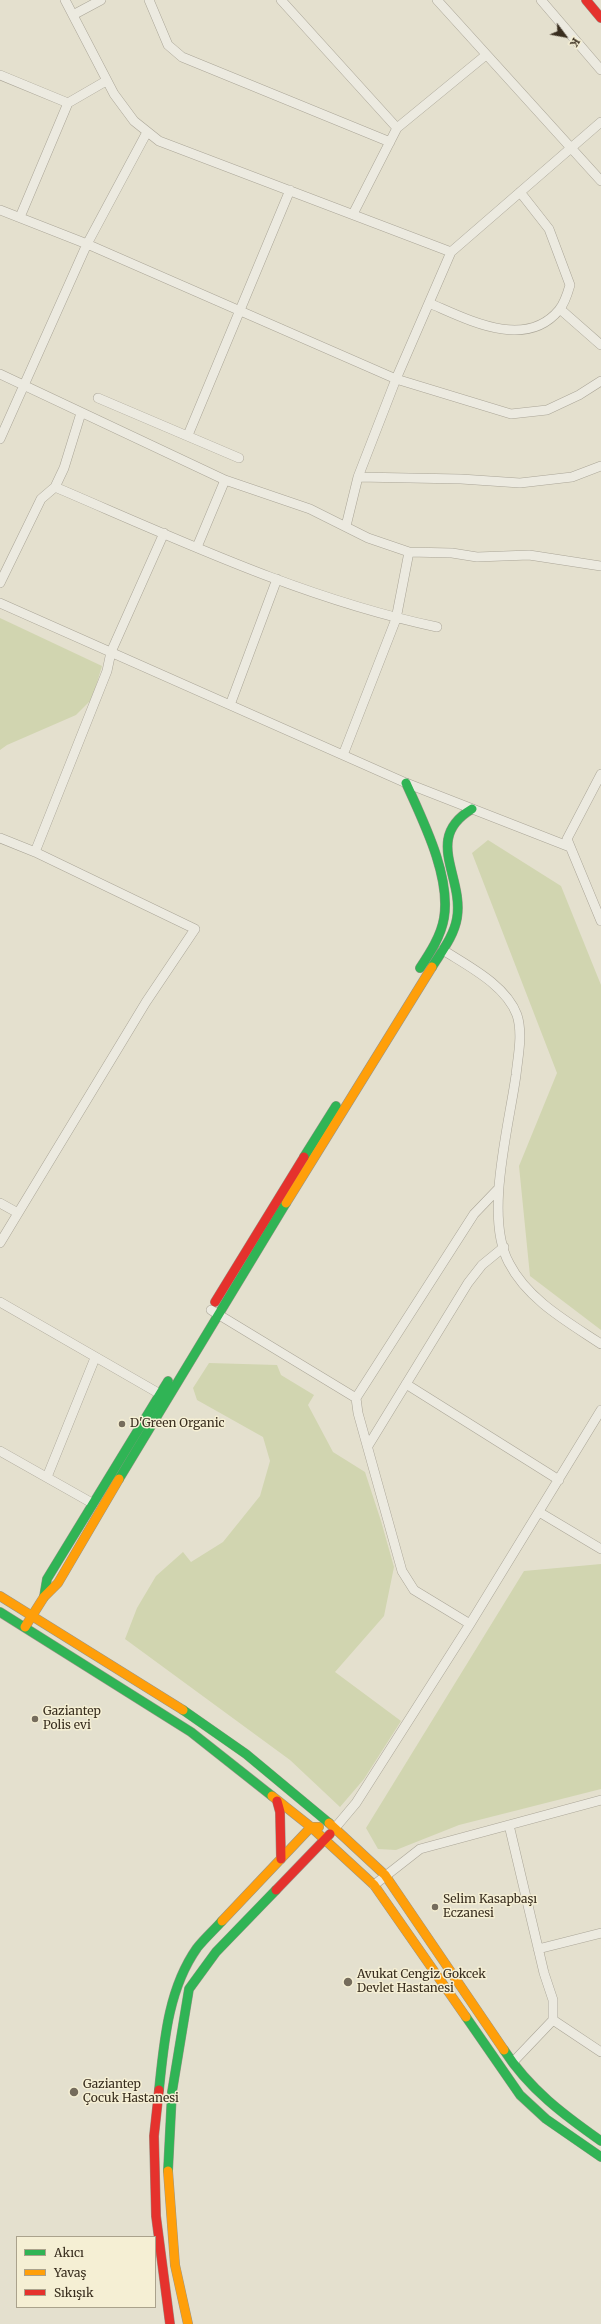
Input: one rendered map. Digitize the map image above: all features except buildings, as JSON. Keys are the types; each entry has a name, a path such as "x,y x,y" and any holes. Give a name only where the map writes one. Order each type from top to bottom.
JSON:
{"main road":[{"path":"586,0 601,18"},
{"path":"25,1627 44,1597 58,1583 214,1312 436,942 445,918 444,892 425,826 406,783"},
{"path":"44,1597 47,1579 92,1503 453,935 458,909 456,884 446,846 452,822 460,814 472,809"},
{"path":"0,1596 209,1727 246,1754 335,1828 385,1875 513,2062 530,2084 558,2111 601,2141"},
{"path":"0,1612 174,1720 221,1755 311,1827 374,1885 520,2095 546,2119 601,2157"},
{"path":"277,1801 280,1812 281,1859"},
{"path":"170,2324 156,2216 154,2136 164,2037 179,1980 197,1948 311,1827 335,1828"},
{"path":"188,2324 175,2265 168,2180 172,2092 189,1989 216,1952 335,1828"}],"street":[{"path":"65,0 106,81 134,121 159,141 451,252"},
{"path":"73,15 101,0"},
{"path":"149,0 168,45 182,57 390,142"},
{"path":"282,0 397,128"},
{"path":"436,0 601,181"},
{"path":"541,0 601,70"},
{"path":"353,214 397,128 486,55"},
{"path":"0,75 68,103"},
{"path":"20,217 68,103 106,81"},
{"path":"346,526 358,477 396,379 451,252 570,147 601,122"},
{"path":"0,439 25,386 87,244 147,132"},
{"path":"188,435 238,310 290,190"},
{"path":"429,303 477,324 514,331 543,324 560,309 570,285 563,262 549,229 520,192"},
{"path":"0,210 87,244 396,379 511,414 547,410 579,395 601,381"},
{"path":"560,309 601,345"},
{"path":"0,374 225,480 310,509 368,538 409,552 452,553 477,557 529,555 601,566"},
{"path":"98,398 239,458"},
{"path":"0,583 41,499 55,487 64,468 81,413"},
{"path":"358,477 461,479 520,483 572,477 601,466"},
{"path":"197,547 225,480"},
{"path":"55,487 277,579 396,618 437,628"},
{"path":"35,852 107,672 111,652 164,533"},
{"path":"343,755 396,618 409,552"},
{"path":"230,705 277,579"},
{"path":"0,603 406,783 570,846"},
{"path":"601,774 567,839 601,921"},
{"path":"0,838 35,852 194,929 146,1002 0,1243"},
{"path":"443,950 480,974 502,993 517,1015 520,1045 499,1188 498,1229 508,1263 528,1290 555,1312 601,1344"},
{"path":"356,1398 474,1214 499,1188"},
{"path":"0,1203 18,1213"},
{"path":"368,1446 468,1283 482,1266 504,1247"},
{"path":"0,1302 160,1394"},
{"path":"214,1312 356,1398 402,1572 414,1590 470,1624"},
{"path":"47,1477 95,1358"},
{"path":"406,1384 558,1480"},
{"path":"335,1828 356,1803 470,1624 601,1410"},
{"path":"0,1451 92,1503"},
{"path":"539,1512 601,1549"},
{"path":"374,1885 420,1849 601,1800"},
{"path":"509,1825 538,1949 553,2000 553,2020 513,2062"},
{"path":"538,1949 601,1933"},
{"path":"553,2020 601,2052"}],"green space":[{"path":"0,618 102,666 92,699 76,715 7,745 0,750"},
{"path":"488,840 561,886 601,985 601,1330 530,1276 519,1166 557,1073 472,853"},
{"path":"209,1363 277,1365 281,1375 314,1395 308,1405 333,1452 365,1472 381,1521 394,1567 384,1616 335,1672 401,1721 364,1779 340,1807 290,1760 125,1639 137,1608 156,1576 183,1552 191,1562 223,1542 260,1496 270,1461 263,1437 197,1400 193,1388"},
{"path":"601,1564 601,1789 459,1825 396,1850 378,1849 366,1828 524,1571"}],"traffic: fast":[{"path":"406,783 427,831 440,867 445,902 443,925 438,938 420,968"},
{"path":"432,967 444,949 453,931 457,918 458,902 449,859 448,845 450,832 458,820 472,809"},
{"path":"304,1157 336,1106"},
{"path":"119,1479 286,1203"},
{"path":"44,1597 47,1579 168,1381"},
{"path":"0,1612 191,1732 272,1796"},
{"path":"183,1710 246,1754 329,1823"},
{"path":"168,2171 172,2092 189,1989 216,1952 276,1890"},
{"path":"159,2090 169,2016 180,1981 187,1964 197,1948 222,1921"},
{"path":"466,2017 520,2095 546,2119 601,2157"},
{"path":"504,2050 524,2077 536,2089 561,2111 601,2141"}],"traffic: slow":[{"path":"286,1203 432,967"},
{"path":"25,1627 44,1597 58,1583 119,1479"},
{"path":"0,1596 183,1710"},
{"path":"272,1796 311,1827 374,1885 466,2017"},
{"path":"329,1823 385,1875 504,2050"},
{"path":"222,1921 311,1827 319,1827"},
{"path":"168,2171 175,2265 188,2324"}],"traffic: jam":[{"path":"586,0 601,18"},
{"path":"215,1302 304,1157"},
{"path":"277,1801 280,1812 281,1859"},
{"path":"276,1890 330,1834"},
{"path":"159,2090 154,2136 156,2216 170,2324"}],"place":[{"name":"D'Green Organic","path":"122,1424"},
{"name":"Gaziantep Polis evi","path":"35,1719"},
{"name":"Selim Kasapbaşı Eczanesi","path":"435,1907"},
{"name":"Avukat Cengiz Gokcek Devlet Hastanesi","path":"348,1982"},
{"name":"Gaziantep Çocuk Hastanesi","path":"74,2092"}]}
